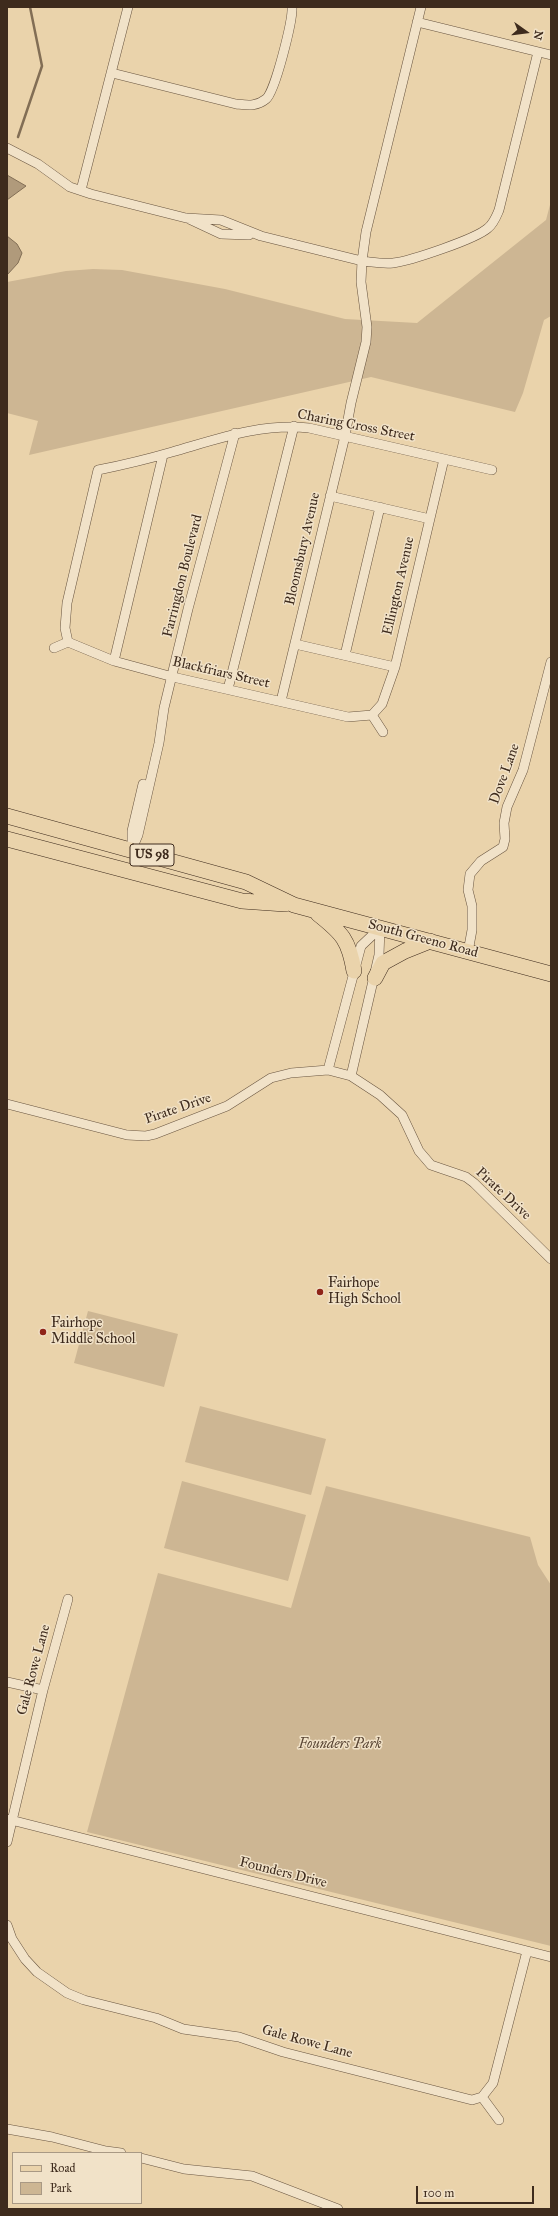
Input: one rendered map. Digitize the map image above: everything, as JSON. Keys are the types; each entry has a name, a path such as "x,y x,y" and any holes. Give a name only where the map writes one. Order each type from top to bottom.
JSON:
{"main road":[{"name":"South Greeno Road","path":"7,816 132,849 246,882 294,905"},
{"name":"South Greeno Road","path":"7,839 242,901 294,905 551,974"},
{"path":"313,910 340,931 346,938 354,971"},
{"path":"375,978 383,964 405,950 430,941"}],"street":[{"path":"81,190 128,7"},
{"path":"112,73 236,104 249,106 260,103 272,93 289,28 292,7"},
{"name":"Bloomsbury Avenue","path":"281,701 345,436 351,403 366,342 361,282 366,232 421,7"},
{"path":"417,22 551,55"},
{"path":"186,218 221,220 261,236 362,261 382,263 406,260 472,238 489,228 496,218 499,210 538,52"},
{"path":"7,148 38,164 70,186 81,190 186,218 221,234 261,236"},
{"path":"228,689 294,426"},
{"name":"Charing Cross Street","path":"68,642 65,628 68,603 98,470 163,455 235,433 265,428 294,426 345,436 492,470"},
{"name":"Farringdon Boulevard","path":"132,849 134,824 155,736 161,726 188,610 235,433"},
{"path":"114,661 163,455"},
{"name":"Ellington Avenue","path":"372,715 382,704 395,668 444,459"},
{"path":"330,496 430,519"},
{"path":"345,655 380,507"},
{"path":"54,648 68,642"},
{"name":"Blackfriars Street","path":"68,642 114,661 173,677 348,717 372,715"},
{"path":"295,644 395,668"},
{"name":"Dove Lane","path":"468,952 472,930 472,906 468,890 470,874 482,861 503,847 505,839 504,823 507,807 524,770 551,662"},
{"path":"372,715 383,732"},
{"path":"328,1070 361,946 380,928"},
{"path":"351,1076 375,978 379,955 380,928"},
{"name":"Pirate Drive","path":"7,1104 127,1135 146,1136 227,1106 271,1078 291,1073 328,1070 351,1076 380,1095 402,1114 419,1151 431,1165 466,1176 551,1259"},
{"name":"Gale Rowe Lane","path":"7,1842 10,1819 68,1599"},
{"path":"7,1682 43,1690"},
{"name":"Founders Drive","path":"10,1819 353,1905 551,1957"},
{"name":"Gale Rowe Lane","path":"7,1925 10,1941 37,1972 67,1993 84,2000 156,2018 183,2029 239,2037 284,2052 464,2099 472,2100 482,2097"},
{"path":"500,2120 482,2097 492,2084 527,1951"},
{"path":"7,2129 52,2137 114,2152"},
{"path":"142,2158 184,2168 252,2176 338,2209"}],"green space":[{"path":"551,201 551,316 544,320 523,393 515,412 371,377 29,455 38,421 7,413 7,282 66,271 93,269 122,270 225,289 345,319 417,323 546,220"},
{"path":"88,1311 178,1334 164,1387 74,1363"},
{"path":"200,1406 326,1439 311,1495 185,1462"},
{"path":"182,1481 306,1515 288,1581 164,1548"},
{"name":"Founders Park","path":"326,1486 530,1537 538,1565 551,1585 551,1946 87,1832 158,1573 291,1608"}],"shaded area":[{"path":"7,175 26,186 7,200"},
{"path":"7,236 17,244 22,253 18,263 7,275"}],"waterway":[{"path":"18,137 42,66 30,7"}],"place":[{"name":"Fairhope High School","path":"320,1292"},
{"name":"Fairhope Middle School","path":"43,1332"}]}
